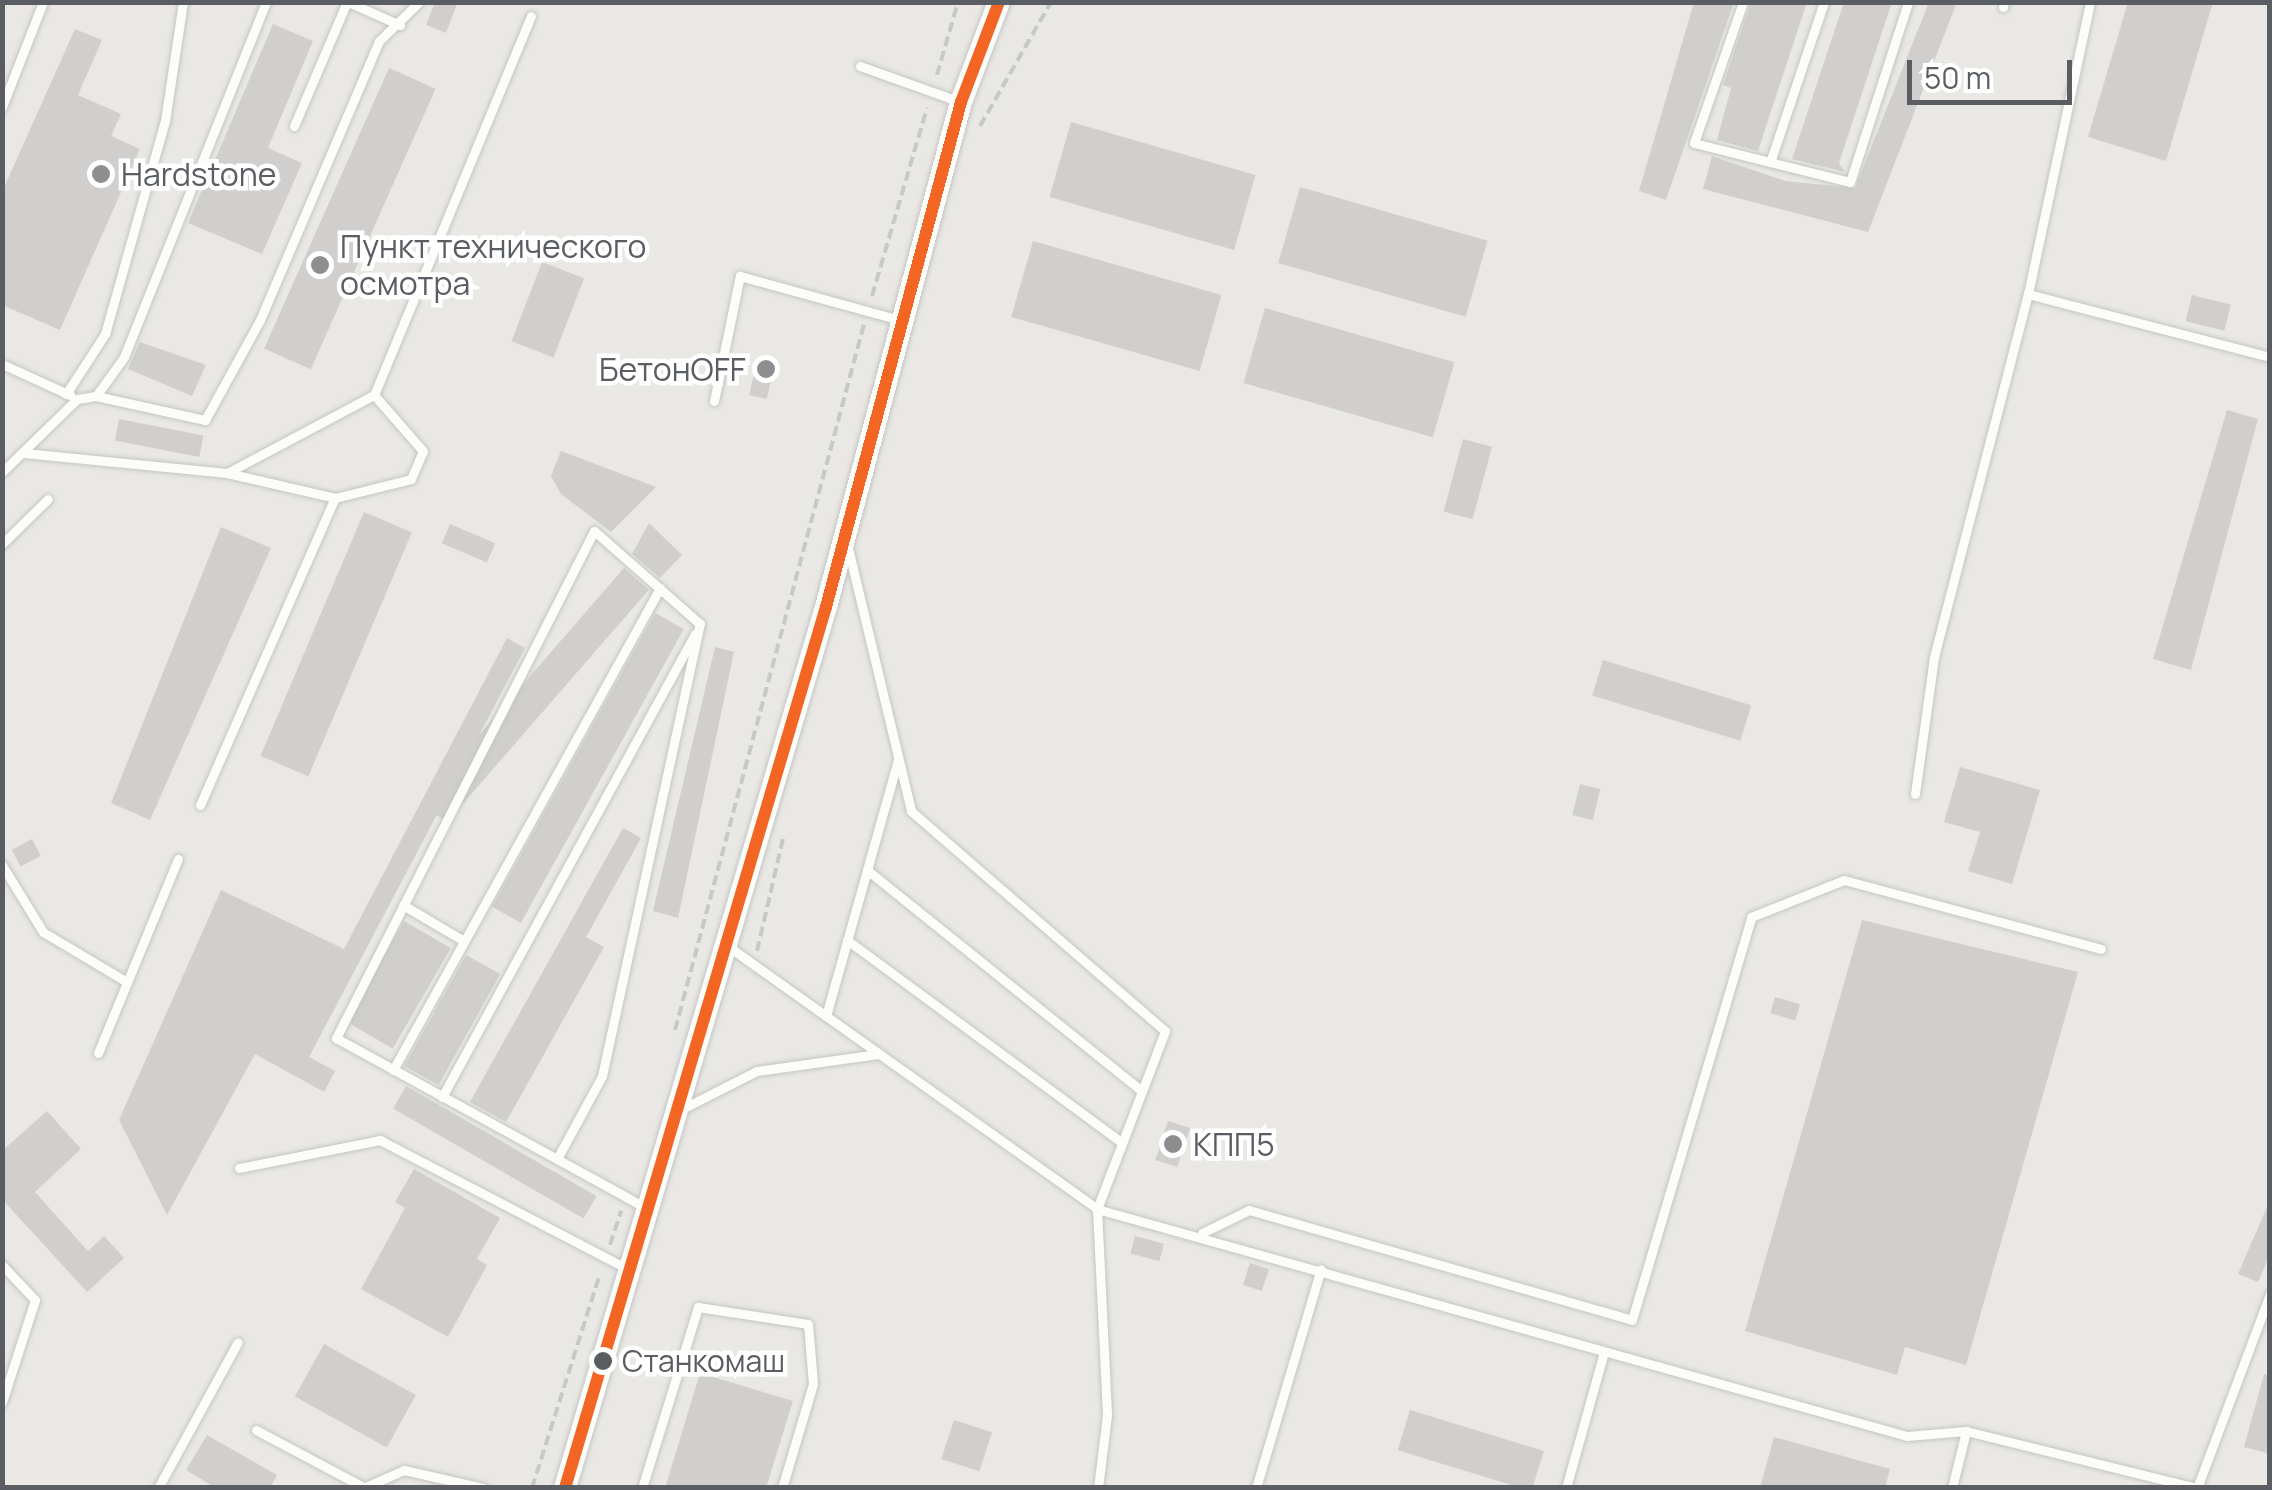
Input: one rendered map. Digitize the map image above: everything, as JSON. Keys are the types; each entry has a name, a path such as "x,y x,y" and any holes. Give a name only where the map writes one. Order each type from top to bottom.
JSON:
{"street":[{"path":"565,1488 845,535 961,102 999,2"}],"lane":[{"path":"2,107 43,2"},
{"path":"66,394 104,334 165,121 182,2"},
{"path":"96,396 124,357 266,2"},
{"path":"294,126 348,2 400,25"},
{"path":"2,364 76,399 96,396 206,420 260,320 379,41 400,25 419,2"},
{"path":"1743,2 1694,143 1850,182 1908,2"},
{"path":"1770,162 1824,2"},
{"path":"1915,794 1934,657 2028,294 2090,2"},
{"path":"227,473 374,395 531,16"},
{"path":"860,66 961,102"},
{"path":"714,401 740,276 902,321"},
{"path":"2028,294 2270,357"},
{"path":"24,453 227,473 335,498 411,479 423,451 374,395"},
{"path":"2,472 76,399"},
{"path":"200,806 335,498"},
{"path":"2,544 48,499"},
{"path":"649,1209 336,1038 594,530 700,624"},
{"path":"845,535 911,811 1165,1031 1096,1209 1106,1415 1098,1488"},
{"path":"393,1070 660,588"},
{"path":"442,1096 700,624"},
{"path":"557,1160 602,1076 700,624"},
{"path":"826,1016 898,758"},
{"path":"98,1053 178,860"},
{"path":"2,865 43,932 127,982"},
{"path":"867,870 1142,1090"},
{"path":"1202,1233 1249,1210 1632,1320 1751,917 1844,880 2101,949"},
{"path":"404,906 464,941"},
{"path":"847,940 1122,1144"},
{"path":"726,946 1096,1209 1202,1233 1604,1352 1907,1436 1966,1431 2196,1488 2270,1294"},
{"path":"677,1112 757,1071 880,1054"},
{"path":"239,1168 380,1140 630,1271"},
{"path":"2,1265 35,1300 2,1402"},
{"path":"1256,1488 1321,1268"},
{"path":"642,1488 698,1307 808,1324 813,1384 782,1488"},
{"path":"158,1488 238,1342"},
{"path":"1566,1488 1604,1352"},
{"path":"256,1430 363,1487 404,1470 482,1488"},
{"path":"1952,1488 1966,1431"}],"path":[{"path":"671,1046 868,311 958,2"},
{"path":"532,1488 626,1197"}],"building":[{"path":"435,2 458,2 446,33 426,25"},
{"path":"1694,2 1734,2 1666,200 1639,191"},
{"path":"1751,2 1807,2 1758,151 1717,140 1731,88 1723,85"},
{"path":"1844,2 1892,2 1839,163 1845,172 1792,159"},
{"path":"1929,2 1957,2 1868,232 1703,189 1712,156 1785,181 1855,188"},
{"path":"2128,2 2213,2 2166,161 2088,137"},
{"path":"273,24 313,41 268,148 302,163 262,254 188,223"},
{"path":"75,29 102,40 78,95 121,114 111,136 140,149 60,330 2,305 2,192"},
{"path":"389,68 436,89 311,369 264,348"},
{"path":"1071,122 1256,175 1234,250 1050,197"},
{"path":"1300,187 1487,241 1466,317 1278,263"},
{"path":"1033,241 1221,295 1200,371 1011,317"},
{"path":"542,262 584,278 554,357 512,341"},
{"path":"2192,295 2231,305 2224,331 2185,321"},
{"path":"1265,308 1454,362 1433,437 1244,383"},
{"path":"140,342 206,365 192,396 128,369"},
{"path":"758,357 776,361 767,399 749,395"},
{"path":"2227,410 2258,419 2191,670 2153,659"},
{"path":"119,419 203,435 199,457 115,441"},
{"path":"1463,439 1492,447 1473,519 1444,511"},
{"path":"561,451 656,487 611,532 561,494 551,476"},
{"path":"364,512 412,532 308,776 260,756"},
{"path":"649,523 682,555 660,578 632,554"},
{"path":"450,524 495,543 487,562 442,543"},
{"path":"221,527 271,548 150,820 111,803"},
{"path":"624,568 649,590 446,823 421,801"},
{"path":"655,613 684,629 521,923 492,907"},
{"path":"507,638 525,648 309,1057 335,1071 324,1092 255,1054 167,1215 119,1120 221,890 344,949"},
{"path":"715,647 734,652 678,918 653,911"},
{"path":"1603,660 1751,705 1740,741 1592,695"},
{"path":"1960,767 2040,790 2012,884 1968,871 1980,832 1944,822"},
{"path":"1580,784 1600,789 1593,820 1572,815"},
{"path":"623,828 641,838 586,937 604,947 506,1122 470,1102"},
{"path":"32,839 41,856 21,867 12,850"},
{"path":"1862,920 2078,972 1966,1365 1905,1347 1897,1375 1745,1331"},
{"path":"404,921 451,948 393,1048 346,1021"},
{"path":"466,955 500,974 439,1085 404,1066"},
{"path":"1775,997 1800,1004 1795,1021 1770,1013"},
{"path":"406,1086 597,1196 584,1219 393,1109"},
{"path":"47,1111 81,1149 35,1192 88,1251 104,1236 124,1258 87,1292 2,1199 2,1151"},
{"name":"КПП5","path":"1168,1121 1190,1128 1177,1167 1155,1160"},
{"path":"414,1169 500,1218 477,1259 487,1265 448,1337 361,1289 405,1208 395,1202"},
{"path":"2270,1200 2270,1254 2258,1282 2238,1274"},
{"path":"1135,1236 1164,1244 1159,1261 1130,1253"},
{"path":"1250,1263 1269,1269 1262,1291 1243,1285"},
{"path":"324,1344 416,1395 387,1447 295,1396"},
{"path":"700,1373 793,1401 766,1488 665,1488"},
{"path":"2264,1374 2270,1375 2270,1454 2244,1447"},
{"path":"1410,1410 1544,1451 1533,1488 1521,1488 1398,1450"},
{"path":"954,1420 992,1432 979,1471 941,1459"},
{"path":"207,1435 277,1475 270,1488 216,1488 186,1470"},
{"path":"1774,1437 1890,1469 1885,1488 1760,1488"}],"transit line":[{"path":"565,1488 826,607 961,102 999,2"}],"place":[{"name":"Hardstone","path":"101,174"},
{"name":"Пункт технического осмотра","path":"320,265"},
{"name":"БетонOFF","path":"766,369"},
{"name":"КПП5","path":"1173,1144"},
{"name":"Станкомаш","path":"603,1361"}]}
